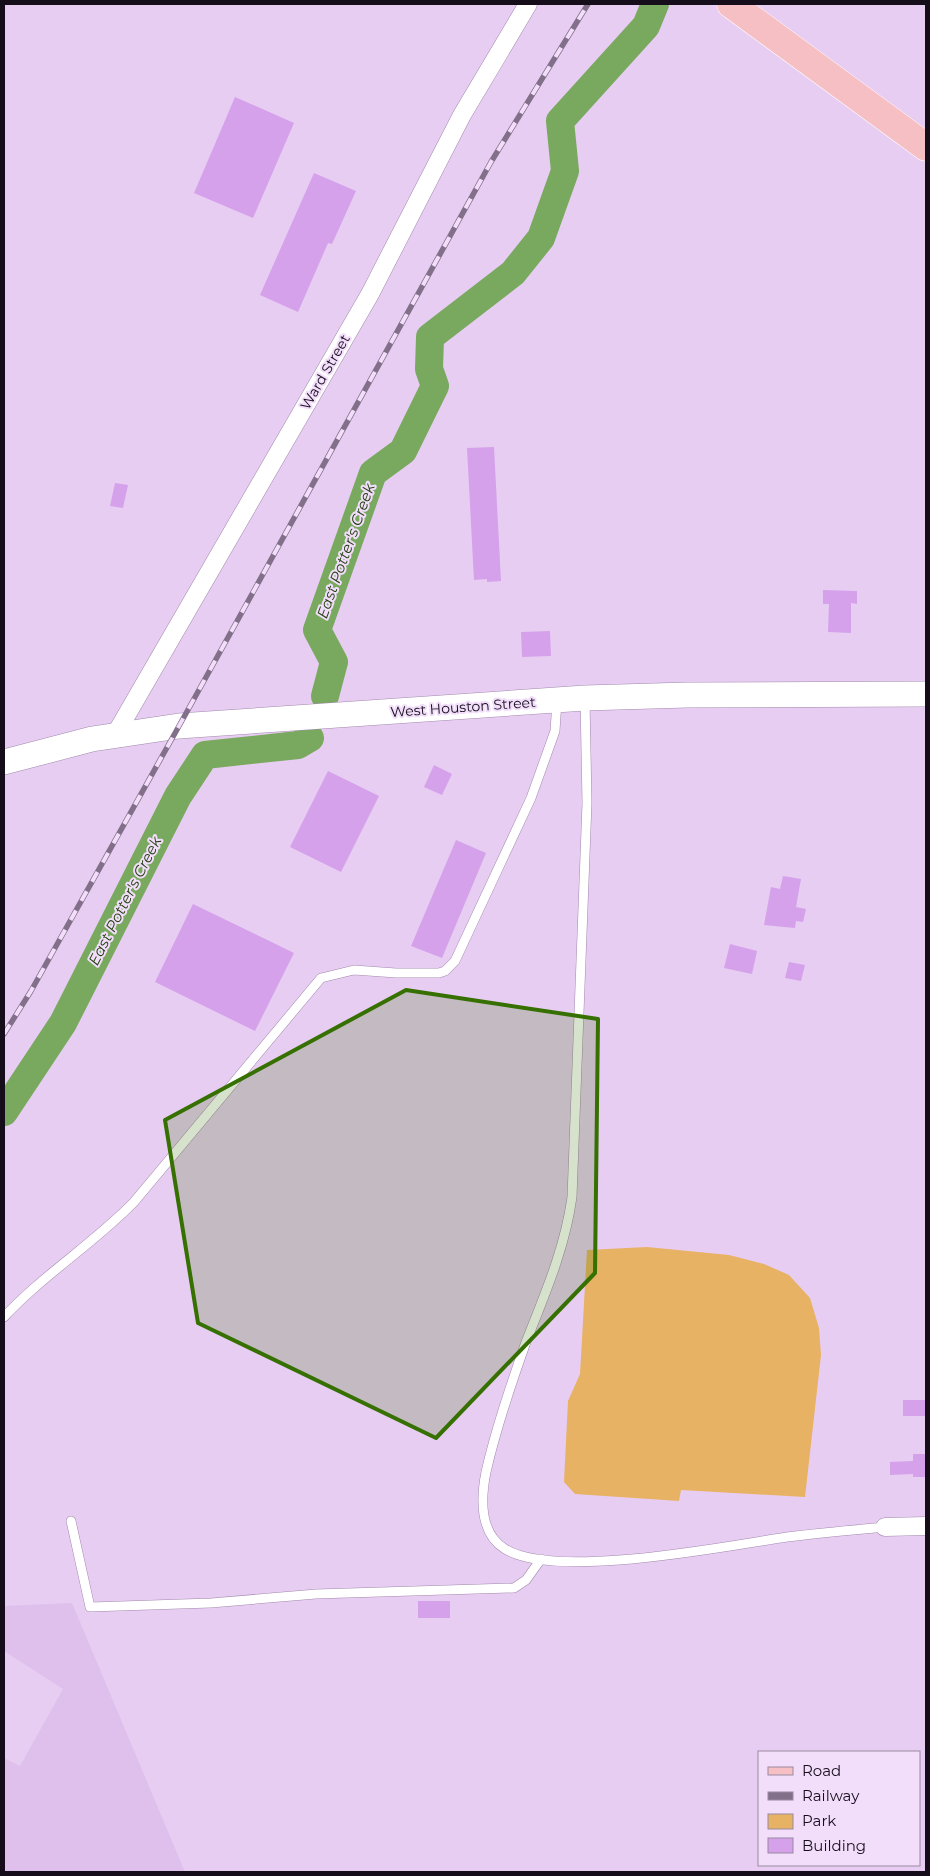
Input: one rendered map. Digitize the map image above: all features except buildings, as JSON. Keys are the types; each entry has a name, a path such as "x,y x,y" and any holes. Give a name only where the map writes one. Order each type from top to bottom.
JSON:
{"main road":[{"path":"736,7 926,147"}],"street":[{"name":"Ward Street","path":"115,735 370,294 462,115 528,4"},
{"name":"West Houston Street","path":"4,762 115,735 180,726 585,698 687,694 926,694"},
{"path":"885,1527 926,1526"}],"lane":[{"path":"585,698 587,803 572,1197 569,1220 556,1266 515,1372 486,1472 483,1490 483,1508 486,1522 496,1541 505,1549 541,1558 587,1562 653,1556 836,1531 885,1527"},
{"path":"4,1318 29,1293 109,1227 134,1202 321,978 354,970 396,973 439,973 455,961 531,798 555,731 556,700"},
{"path":"70,1521 90,1607 211,1603 316,1594 514,1588 526,1580 541,1558"}],"highlighted area":[{"path":"406,990 598,1019 595,1273 436,1438 198,1323 165,1120"}],"shaded area":[{"path":"72,1603 185,1872 4,1872 4,1758 20,1766 63,1689 4,1651 4,1606"}],"green space":[{"path":"647,1247 729,1255 764,1264 789,1275 810,1298 819,1328 821,1355 805,1497 681,1490 679,1501 575,1494 564,1482 568,1401 580,1374 587,1250"}],"waterway":[{"name":"East Potter's Creek","path":"325,696 334,662 317,630 373,473 403,451 435,386 429,369 430,337 513,273 541,238 565,171 560,121 646,26 655,4"},
{"name":"East Potter's Creek","path":"4,1112 63,1023 178,796 205,755 298,745 310,738"}],"railway":[{"path":"4,1034 31,991 179,726 491,162 588,4"}]}
